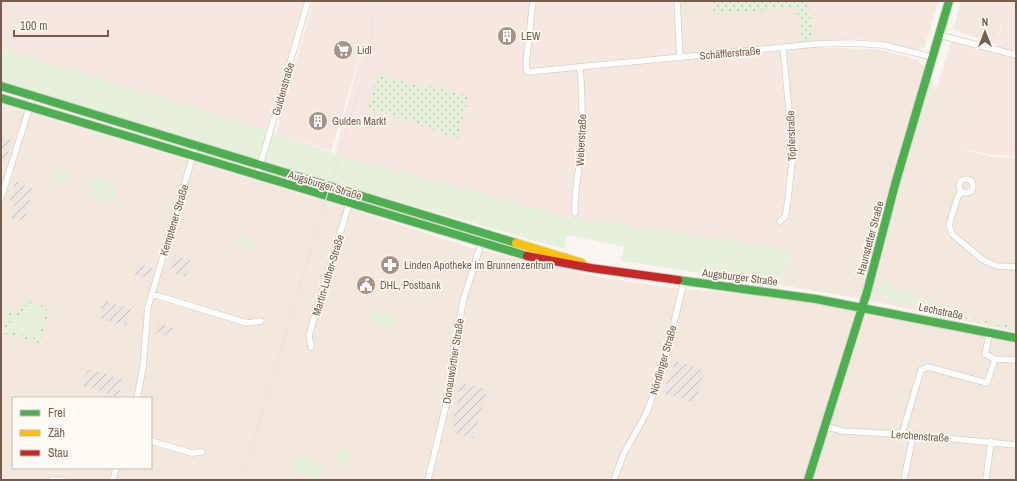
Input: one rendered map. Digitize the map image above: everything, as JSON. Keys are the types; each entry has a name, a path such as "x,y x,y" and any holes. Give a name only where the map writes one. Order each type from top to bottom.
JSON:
{"street":[{"name":"Guldenstraße","path":"257,176 308,1"},
{"name":"Schäfflerstraße","path":"533,1 526,64 527,72 850,43 883,45 932,57"},
{"path":"677,1 680,58"},
{"name":"Haunstetter Straße","path":"808,480 878,254 896,181 949,1"},
{"path":"939,35 1016,55"},
{"name":"Töpferstraße","path":"780,221 785,217 787,207 793,152 784,48"},
{"name":"Weberstraße","path":"575,212 575,196 579,173 583,116 580,67"},
{"name":"Augsburger Straße","path":"1,86 616,272"},
{"path":"1,198 33,96"},
{"name":"Augsburger Straße","path":"1,98 480,244 558,263 787,294 862,306"},
{"name":"Kemptener Straße","path":"137,397 141,384 146,321 152,294 196,145"},
{"path":"962,192 958,196 949,225 952,234 983,260 997,266 1016,267"},
{"name":"Martin-Luther-Straße","path":"311,347 309,335 350,204"},
{"name":"Donauwörther Straße","path":"428,480 446,405 463,301 480,244"},
{"name":"Nördlinger Straße","path":"614,480 623,455 646,414 662,372 684,281"},
{"path":"152,294 247,323 261,321"},
{"name":"Lechstraße","path":"862,306 1016,338"},
{"path":"990,332 985,354 995,359 1016,360"},
{"path":"902,434 921,370 928,368 987,383 995,359"},
{"name":"Lerchenstraße","path":"824,426 843,431 991,441 1016,445"},
{"path":"904,480 913,435"},
{"path":"986,480 991,441"},
{"path":"152,442 192,453 202,452"},
{"path":"113,480 116,469"},
{"path":"51,480 62,480"}],"shaded area":[{"path":"1,1 305,1 266,130 1,48"},
{"path":"313,1 674,1 679,58 783,46 792,171 776,247 570,217 354,160 335,153 364,41 331,151 276,133"},
{"path":"674,1 814,1 818,48 878,49 919,60 936,90 967,92 967,107 955,147 991,157 1016,158 1016,332 863,299 781,285 791,257 776,247 792,171 679,58"},
{"path":"814,1 938,1 924,49 913,49 878,41 849,39 817,42"},
{"path":"961,1 990,1 1004,18 997,37 991,42 953,30"},
{"path":"990,1 1016,1 1016,53 1004,50 991,42 1000,33 1004,18 987,13"},
{"path":"953,36 1016,54 1016,156 991,155 955,147 967,107 967,92 936,90"},
{"path":"1,104 341,206 472,248 588,275 665,287 789,298 1016,342 1016,480 1,480"},
{"path":"1,137 12,140 6,161 1,159"},
{"path":"15,182 33,188 24,222 11,218 15,203 10,201"},
{"path":"175,255 191,260 186,277 173,273 174,268 171,267"},
{"path":"138,263 152,268 149,279 135,275"},
{"path":"104,301 131,309 126,326 99,318"},
{"path":"158,322 174,329 172,337 155,333"},
{"path":"675,361 705,370 695,403 663,393"},
{"path":"88,369 123,379 118,397 83,386"},
{"path":"459,382 487,390 473,438 455,433 453,420 459,397"}],"green space":[{"path":"711,1 809,1 812,41 801,42 797,7 719,14 711,9"},
{"path":"1,48 266,130 354,160 570,217 776,247 791,257 781,285 621,261 624,247 567,235 564,249 355,189 1,82"},
{"path":"377,75 422,87 427,85 469,96 458,139 368,108"},
{"path":"55,167 72,171 68,185 52,181"},
{"path":"99,178 112,182 115,191 114,203 98,199 93,194 88,185"},
{"path":"238,236 253,240 252,245 256,246 254,251 235,246"},
{"path":"882,280 890,282 888,288 931,301 928,309 882,298 879,291"},
{"path":"24,300 51,308 40,344 2,333 9,311 17,314","holes":["13,315 20,317 8,330"]},
{"path":"28,303 47,308 38,339 8,330 13,315 20,317"},
{"path":"372,310 396,316 393,327 369,321"},
{"path":"945,312 1016,327 1016,330 945,314"},
{"path":"339,449 349,452 345,466 335,463"},
{"path":"300,456 324,463 319,480 293,471 295,459"}],"tram line":[{"path":"242,480 369,55 373,28 369,1"}],"traffic: fast":[{"path":"808,480 867,292 896,181 949,1"},
{"path":"1,86 516,243"},
{"path":"1,98 527,256"},
{"path":"678,280 816,299 1016,338"}],"traffic: slow":[{"path":"516,243 582,263"}],"traffic: jam":[{"path":"527,256 591,268 678,280"}],"place":[{"name":"LEW","path":"507,36"},
{"name":"Lidl","path":"343,50"},
{"name":"Gulden Markt","path":"318,121"},
{"name":"Linden Apotheke im Brunnenzentrum","path":"390,265"},
{"name":"DHL, Postbank","path":"366,285"}]}
